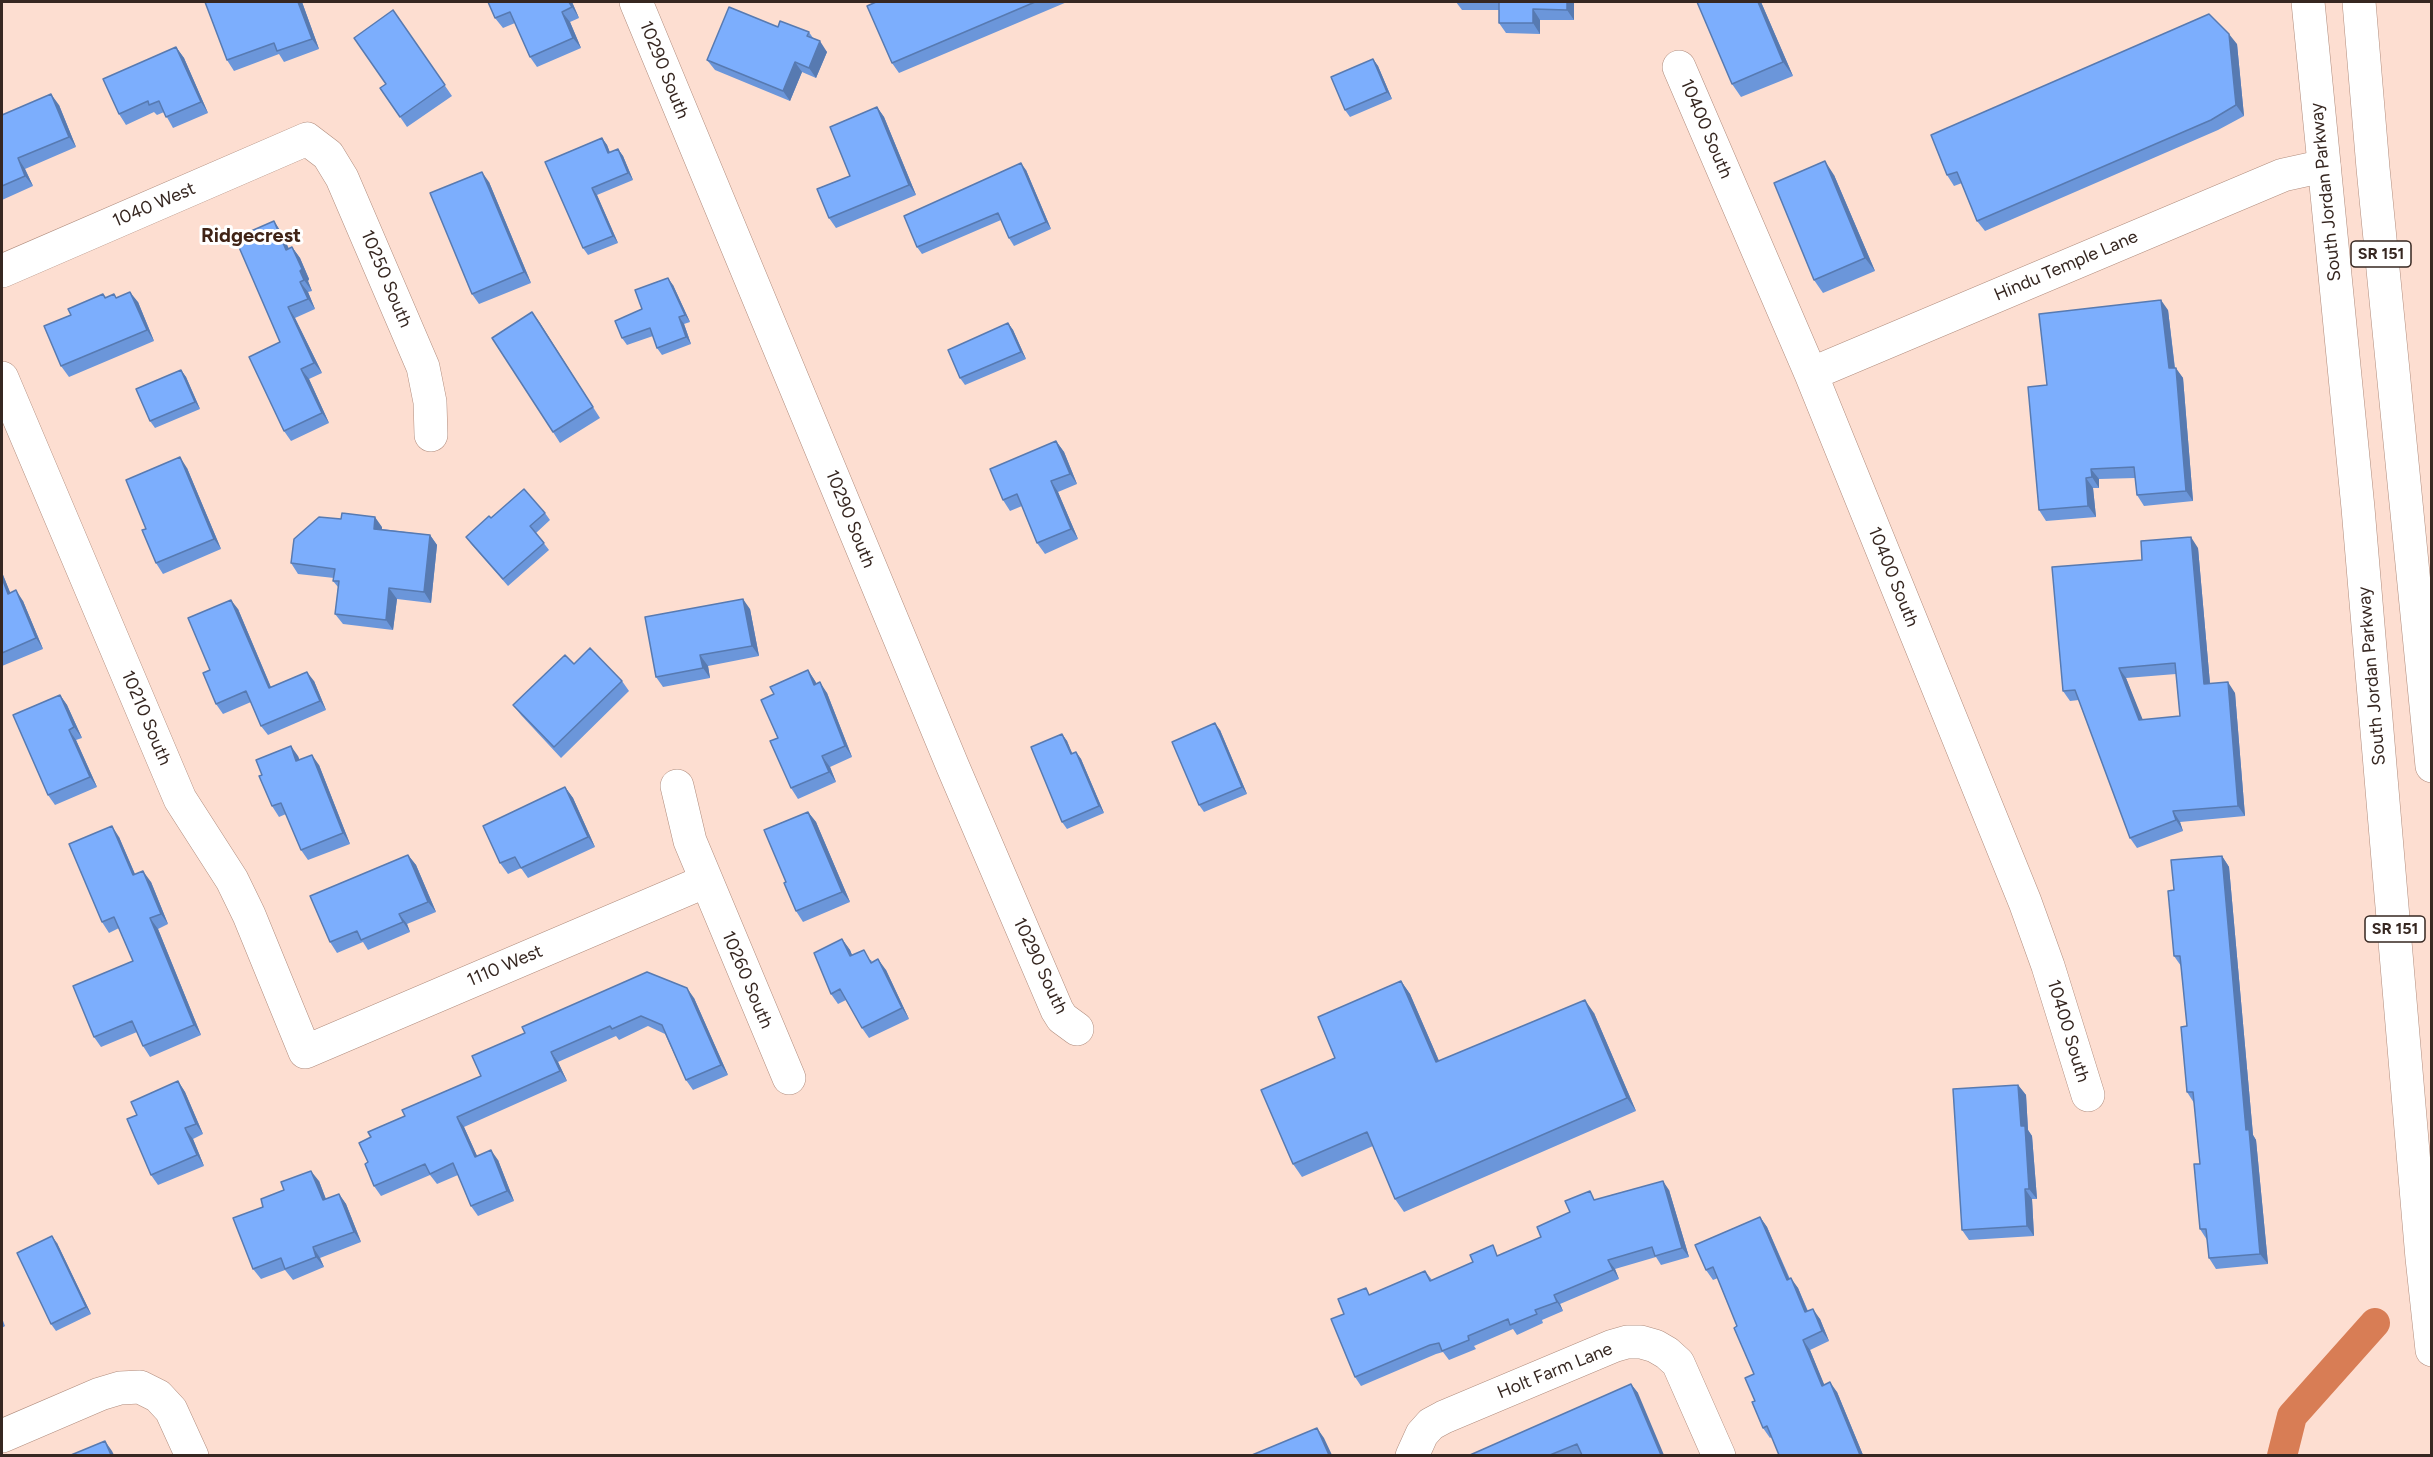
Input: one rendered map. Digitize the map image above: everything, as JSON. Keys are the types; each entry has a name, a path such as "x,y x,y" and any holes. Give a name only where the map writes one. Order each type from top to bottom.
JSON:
{"street":[{"name":"10290 South","path":"636,2 953,767 1048,990 1062,1018 1077,1029"},
{"name":"South Jordan Parkway","path":"2308,2 2358,508 2421,1246 2432,1350"},
{"name":"SR 151","path":"2360,2 2374,180 2432,766"},
{"name":"10400 South","path":"1679,68 1811,374 2037,932 2088,1095"},
{"name":"1040 West","path":"2,271 307,139"},
{"name":"10250 South","path":"307,139 328,154 342,178 423,367 429,402 431,435"},
{"name":"Hindu Temple Lane","path":"1811,374 2283,175 2324,166"},
{"name":"10210 South","path":"2,378 180,799 232,880 249,915 305,1052"},
{"name":"10260 South","path":"677,786 690,841 789,1078"},
{"name":"1110 West","path":"305,1052 706,881"},
{"name":"Holt Farm Lane","path":"1413,1451 1422,1434 1431,1424 1444,1417 1613,1346 1627,1342 1641,1342 1661,1349 1678,1363 1719,1455"},
{"path":"2,1436 99,1394 120,1388 140,1387 158,1396 171,1410 192,1455"}],"building":[{"path":"205,2 298,2 312,39 277,51 274,43 227,60"},
{"path":"488,2 569,2 572,7 562,12 573,38 530,57 510,12 495,18"},
{"path":"876,2 1035,2 892,63 867,6"},
{"path":"1499,2 1567,2 1567,10 1533,9 1533,23 1499,23"},
{"path":"1697,2 1758,2 1783,62 1732,84"},
{"path":"729,7 778,27 780,21 809,32 807,36 820,41 809,68 795,62 783,91 707,60"},
{"path":"393,10 445,85 400,117 380,88 386,84 354,38"},
{"path":"2209,14 2229,34 2236,105 2211,120 1977,221 1957,172 1947,175 1931,135"},
{"path":"176,47 201,102 166,117 159,101 149,105 148,101 119,114 103,79"},
{"path":"1373,59 1387,92 1345,110 1331,77"},
{"path":"51,94 69,137 18,158 25,176 2,186 2,115"},
{"path":"877,107 909,185 829,218 817,189 850,176 830,127"},
{"path":"602,138 608,153 618,149 628,173 592,188 613,236 583,248 545,162"},
{"path":"1825,161 1865,258 1814,280 1774,183"},
{"path":"1021,163 1046,222 1009,238 998,213 917,247 904,216"},
{"path":"482,172 524,272 472,294 430,193"},
{"path":"274,221 286,250 292,247 302,269 300,271 304,280 300,282 308,299 288,307 314,363 301,369 322,413 284,431 249,357 280,342 235,238"},
{"path":"668,278 685,315 679,317 686,337 657,348 650,328 622,338 615,321 642,309 635,290"},
{"path":"130,292 147,330 61,366 44,326 71,315 68,309 103,294 105,298 114,294 116,298"},
{"path":"2161,300 2169,368 2176,368 2186,491 2137,495 2134,467 2091,469 2092,477 2086,478 2088,506 2039,510 2028,387 2047,385 2039,314"},
{"path":"532,312 593,407 553,432 492,338"},
{"path":"1008,323 1021,352 960,378 948,350"},
{"path":"181,370 195,402 150,421 136,389"},
{"path":"1056,441 1070,474 1051,481 1071,529 1037,543 1017,494 1003,500 990,469"},
{"path":"180,457 214,539 156,563 142,530 146,529 126,480"},
{"path":"524,489 545,513 530,526 544,543 503,579 466,537"},
{"path":"342,513 375,517 374,529 430,535 424,592 389,588 386,620 335,614 339,581 333,581 335,569 291,563 294,539 319,517 341,519"},
{"path":"2191,537 2204,684 2228,682 2238,806 2173,811 2176,820 2130,838 2075,690 2063,691 2052,567 2142,560 2141,541","holes":["2175,663 2180,716 2139,720 2119,668"]},
{"path":"2,578 8,594 16,590 36,638 2,653"},
{"path":"743,599 752,646 700,655 703,668 656,677 645,617"},
{"path":"231,600 269,688 307,672 320,701 261,726 246,691 216,704 203,673 210,670 188,618"},
{"path":"590,648 622,681 554,747 513,705 565,655 574,664"},
{"path":"808,670 814,685 820,682 845,746 822,756 829,772 791,788 770,741 778,738 761,700 774,694 770,687"},
{"path":"60,695 74,727 69,730 90,777 48,795 13,715"},
{"path":"1215,723 1242,787 1199,805 1172,742"},
{"path":"1062,734 1071,754 1076,752 1099,806 1062,822 1031,747"},
{"path":"291,746 296,761 312,755 343,833 301,850 281,803 272,806 259,776 262,775 256,760"},
{"path":"565,787 588,837 521,868 515,857 500,863 483,826"},
{"path":"808,812 842,892 796,911 764,830"},
{"path":"112,826 133,875 143,871 161,914 150,918 194,1025 143,1046 132,1021 94,1037 73,986 133,961 114,917 102,922 69,844"},
{"path":"408,855 428,902 399,914 403,922 361,940 357,931 330,942 310,896"},
{"path":"2222,856 2246,1130 2249,1129 2260,1254 2209,1258 2206,1229 2200,1229 2194,1164 2200,1164 2193,1092 2187,1092 2181,1027 2187,1026 2180,956 2174,956 2168,891 2174,890 2171,860"},
{"path":"842,939 850,956 864,950 871,963 878,959 902,1008 862,1028 840,989 831,994 814,953"},
{"path":"647,972 687,988 721,1065 686,1080 662,1025 641,1016 612,1029 610,1026 551,1052 560,1071 457,1117 475,1157 491,1150 507,1191 471,1206 453,1163 430,1174 425,1164 374,1186 365,1164 368,1162 359,1143 371,1137 368,1132 405,1116 402,1110 481,1076 472,1056 525,1033 522,1027"},
{"path":"1401,981 1436,1062 1585,1000 1627,1098 1395,1199 1367,1132 1293,1164 1261,1090 1335,1058 1318,1017"},
{"path":"178,1081 196,1124 185,1128 197,1155 151,1175 127,1119 137,1115 131,1102"},
{"path":"2018,1085 2021,1126 2025,1126 2029,1189 2025,1189 2027,1226 1962,1230 1953,1089"},
{"path":"311,1171 323,1200 339,1194 354,1232 313,1247 316,1257 285,1269 281,1258 253,1269 233,1218 263,1207 261,1199 284,1190 281,1182"},
{"path":"1663,1181 1682,1248 1655,1256 1652,1247 1608,1260 1613,1270 1554,1295 1557,1302 1535,1310 1537,1314 1510,1325 1508,1319 1468,1336 1469,1340 1442,1351 1439,1343 1430,1345 1355,1377 1331,1319 1344,1314 1338,1299 1366,1288 1369,1295 1425,1271 1430,1281 1473,1262 1470,1255 1493,1245 1497,1256 1541,1237 1537,1227 1570,1212 1565,1201 1590,1191 1594,1200"},
{"path":"1760,1217 1787,1280 1791,1278 1805,1312 1813,1309 1822,1331 1803,1340 1822,1386 1830,1382 1860,1455 1779,1455 1767,1426 1763,1428 1752,1402 1755,1401 1745,1378 1754,1374 1734,1328 1737,1326 1713,1267 1706,1270 1695,1245"},
{"path":"52,1236 86,1307 51,1324 17,1253"},
{"path":"1631,1384 1661,1455 1582,1455 1577,1444 1550,1455 1470,1455"},
{"path":"1317,1428 1329,1455 1252,1455"},
{"path":"105,1441 111,1455 71,1455"}],"waterway":[{"path":"2282,1456 2292,1416 2375,1323"}],"district":[{"name":"Ridgecrest","path":"251,236"}]}
